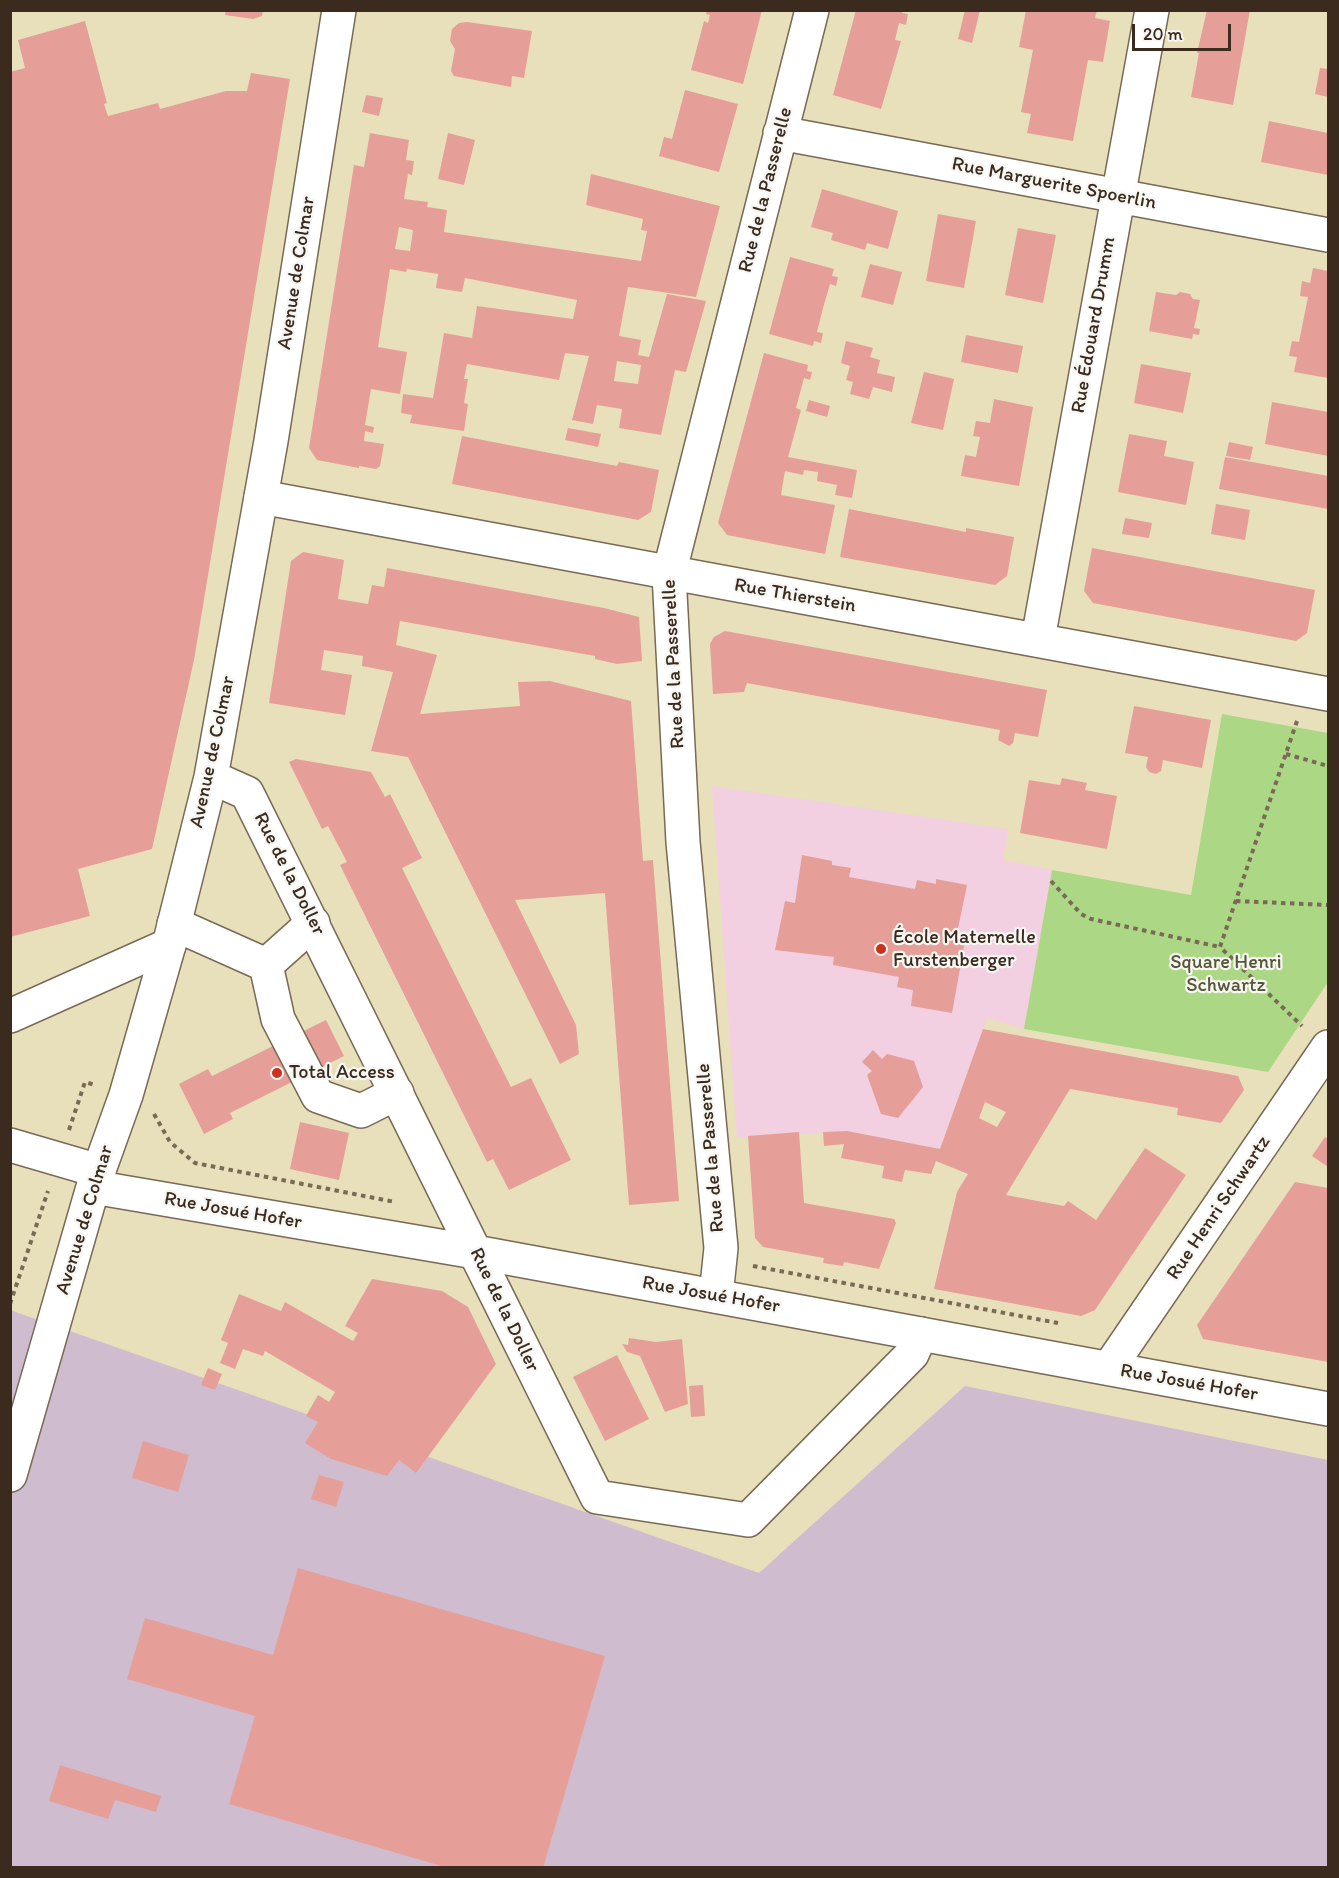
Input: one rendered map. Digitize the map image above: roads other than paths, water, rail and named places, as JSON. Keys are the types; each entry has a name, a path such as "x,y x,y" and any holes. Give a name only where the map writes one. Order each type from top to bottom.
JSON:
{"street":[{"name":"Avenue de Colmar","path":"10,1475 96,1179 126,1095 171,935 211,777 261,497 339,10"},
{"name":"Rue de la Passerelle","path":"717,1296 721,1248 683,842 669,574 812,10"},
{"name":"Rue Édouard Drumm","path":"1038,639 1152,10"},
{"name":"Rue Marguerite Spoerlin","path":"780,133 1329,235"},
{"name":"Rue Thierstein","path":"261,497 1329,694"},
{"name":"Rue de la Doller","path":"211,777 247,793 597,1497 748,1520 912,1354 921,1334"},
{"path":"266,966 313,923"},
{"path":"10,1016 171,935 266,966"},
{"path":"266,966 278,1019 318,1096 361,1111 397,1093"},
{"name":"Rue Henri Schwartz","path":"1109,1368 1328,1048"},
{"name":"Rue Josué Hofer","path":"10,1145 96,1179 182,1202 475,1252 1329,1409"}],"place":[{"name":"École Maternelle Furstenberger","path":"881,949"},
{"name":"Total Access","path":"277,1073"}],"park label":[{"name":"Square Henri Schwartz","path":"1226,974"}]}
